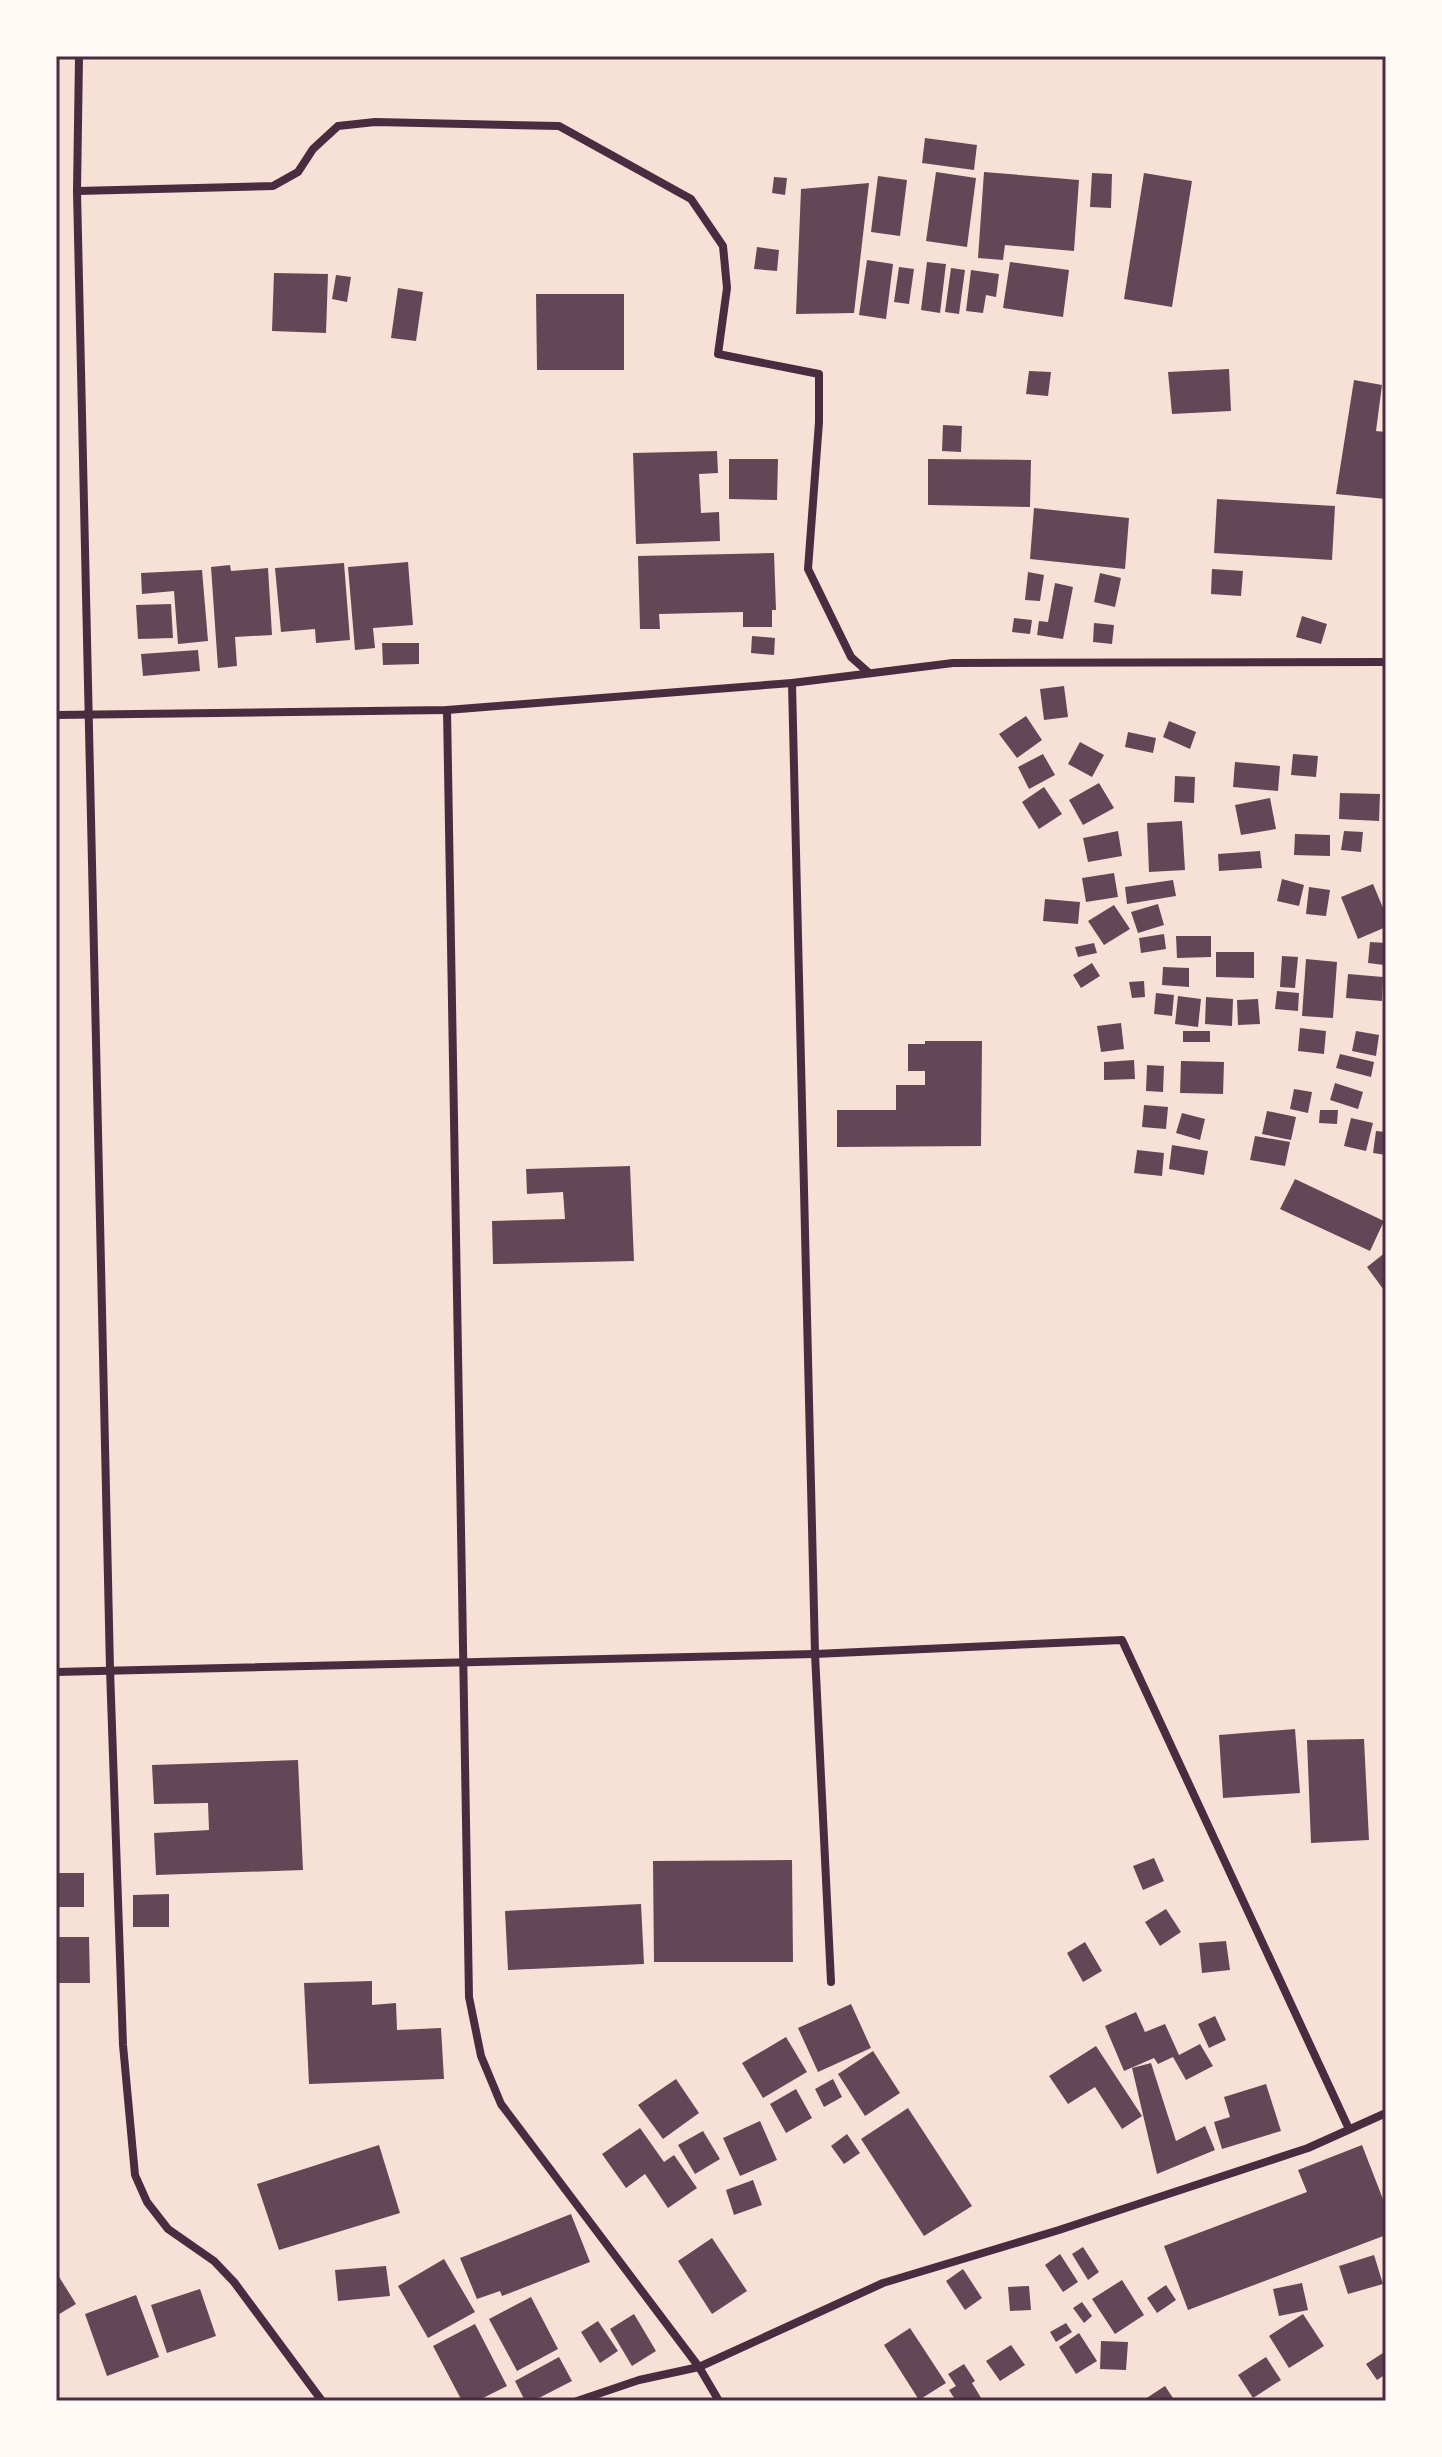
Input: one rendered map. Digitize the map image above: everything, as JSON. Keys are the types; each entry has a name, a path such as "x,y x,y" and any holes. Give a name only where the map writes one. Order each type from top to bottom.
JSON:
{"street":[{"path":"79,56 77,191 110,1669 123,2045 135,2175 147,2202 168,2229 214,2261 234,2282 322,2401"},
{"path":"77,191 273,186 298,172 313,149 338,126 375,122 524,123 559,126 691,199 723,246 727,288 718,354 819,374 819,422 808,569 851,657 869,673"},
{"path":"56,715 447,710 792,683 953,663 1386,662"},
{"path":"792,683 815,1654 831,1982"},
{"path":"447,710 469,1997 481,2056 501,2104 699,2367 719,2401"},
{"path":"56,1672 815,1654 1122,1640 1349,2129"},
{"path":"577,2401 639,2380 699,2367 883,2283 1279,2158 1386,2113"}],"building":[{"path":"925,138 977,145 974,170 922,163"},
{"path":"936,172 976,178 967,247 926,241"},
{"path":"984,172 1079,180 1074,251 1005,245 1003,260 978,258"},
{"path":"1092,173 1112,174 1111,208 1090,207"},
{"path":"1144,173 1192,181 1172,307 1124,299"},
{"path":"878,176 907,180 900,236 871,232"},
{"path":"774,177 787,178 785,195 772,193"},
{"path":"869,183 854,313 796,314 801,189"},
{"path":"757,247 779,250 777,271 754,269"},
{"path":"867,260 893,264 886,319 859,315"},
{"path":"927,262 946,264 940,313 921,310"},
{"path":"1010,262 1069,270 1063,317 1003,308"},
{"path":"899,267 914,269 909,304 894,302"},
{"path":"951,268 965,270 959,314 945,312"},
{"path":"971,270 999,274 996,297 986,295 983,313 966,311"},
{"path":"274,273 328,274 326,333 272,331"},
{"path":"336,275 351,277 347,302 332,299"},
{"path":"398,288 423,292 416,341 391,338"},
{"path":"536,294 624,294 624,370 537,370"},
{"path":"1229,369 1231,411 1172,414 1168,372"},
{"path":"1029,371 1051,372 1048,396 1026,394"},
{"path":"1354,380 1382,385 1376,431 1386,432 1386,499 1336,494"},
{"path":"943,425 962,426 961,452 942,451"},
{"path":"717,451 718,473 699,474 701,513 719,512 720,541 636,544 633,453"},
{"path":"729,459 778,459 777,500 729,499"},
{"path":"928,459 1031,460 1030,507 928,505"},
{"path":"1217,499 1335,506 1332,560 1214,553"},
{"path":"1034,508 1129,518 1125,569 1030,559"},
{"path":"774,553 776,610 772,610 772,627 743,627 743,612 659,614 660,629 640,629 638,556"},
{"path":"408,562 413,625 373,628 375,648 355,650 348,567"},
{"path":"344,563 350,640 316,643 315,629 281,632 275,568"},
{"path":"230,565 231,571 268,568 272,635 235,637 237,666 218,668 211,567"},
{"path":"1212,569 1243,571 1241,596 1211,594"},
{"path":"202,570 208,641 178,644 174,591 142,594 141,573"},
{"path":"1028,572 1044,575 1040,601 1025,600"},
{"path":"1100,573 1121,578 1115,607 1094,602"},
{"path":"1055,583 1073,587 1063,639 1037,635 1039,621 1048,622"},
{"path":"171,604 173,638 138,639 136,605"},
{"path":"1302,616 1327,624 1321,644 1296,637"},
{"path":"1014,618 1032,620 1030,634 1012,632"},
{"path":"1094,623 1114,625 1112,644 1093,642"},
{"path":"752,636 775,638 774,655 751,653"},
{"path":"382,643 419,643 419,664 383,665"},
{"path":"198,650 200,671 143,676 141,654"},
{"path":"1064,686 1068,717 1044,720 1040,689"},
{"path":"1026,716 1042,740 1017,758 999,734"},
{"path":"1169,721 1196,732 1190,749 1163,737"},
{"path":"1128,732 1156,738 1153,753 1125,747"},
{"path":"1080,742 1104,755 1092,777 1068,764"},
{"path":"1043,754 1055,775 1029,789 1018,767"},
{"path":"1293,754 1318,756 1316,777 1291,775"},
{"path":"1235,762 1280,766 1278,791 1233,787"},
{"path":"1175,776 1195,777 1194,803 1174,802"},
{"path":"1099,783 1114,808 1083,825 1069,800"},
{"path":"1044,787 1062,814 1039,829 1022,802"},
{"path":"1340,793 1380,794 1379,821 1339,819"},
{"path":"1270,798 1276,829 1241,835 1235,805"},
{"path":"1182,821 1185,870 1149,872 1147,823"},
{"path":"1118,831 1122,856 1088,862 1083,838"},
{"path":"1344,831 1363,832 1361,852 1341,850"},
{"path":"1295,834 1330,835 1330,856 1294,855"},
{"path":"1260,851 1262,868 1219,871 1218,854"},
{"path":"1114,873 1118,897 1086,902 1082,878"},
{"path":"1282,879 1304,885 1299,906 1277,901"},
{"path":"1173,880 1176,896 1127,904 1125,887"},
{"path":"1373,884 1386,915 1386,927 1358,939 1341,897"},
{"path":"1309,887 1330,890 1326,916 1306,914"},
{"path":"1045,899 1080,902 1078,924 1043,921"},
{"path":"1158,904 1164,925 1138,933 1131,912"},
{"path":"1114,905 1130,929 1104,945 1088,921"},
{"path":"1164,934 1166,949 1141,953 1139,938"},
{"path":"1176,936 1211,936 1211,957 1177,958"},
{"path":"1370,942 1386,943 1384,965 1368,963"},
{"path":"1094,943 1097,953 1078,957 1075,947"},
{"path":"1216,952 1254,952 1254,978 1216,977"},
{"path":"1282,956 1298,957 1295,988 1280,987"},
{"path":"1306,959 1337,962 1333,1018 1302,1016"},
{"path":"1092,963 1100,976 1081,988 1073,975"},
{"path":"1163,967 1189,968 1189,987 1162,985"},
{"path":"1348,974 1383,977 1382,1001 1346,998"},
{"path":"1144,981 1145,997 1132,998 1129,982"},
{"path":"1277,991 1299,993 1298,1011 1275,1009"},
{"path":"1156,993 1174,995 1172,1016 1154,1014"},
{"path":"1178,996 1201,999 1198,1027 1175,1024"},
{"path":"1206,997 1233,999 1232,1026 1205,1024"},
{"path":"1258,999 1260,1024 1238,1025 1237,1000"},
{"path":"1121,1023 1124,1049 1101,1052 1097,1026"},
{"path":"1300,1028 1326,1031 1324,1054 1298,1051"},
{"path":"1183,1031 1210,1031 1210,1042 1183,1042"},
{"path":"1356,1031 1379,1035 1376,1056 1352,1051"},
{"path":"925,1041 982,1041 981,1146 837,1147 837,1110 896,1110 896,1085 925,1085 925,1071 908,1071 908,1044 925,1044"},
{"path":"1340,1054 1374,1062 1371,1077 1336,1068"},
{"path":"1134,1060 1135,1079 1104,1080 1104,1062"},
{"path":"1181,1061 1224,1062 1223,1094 1180,1093"},
{"path":"1147,1065 1164,1066 1163,1092 1146,1091"},
{"path":"1335,1083 1363,1092 1358,1109 1330,1100"},
{"path":"1294,1089 1312,1092 1308,1113 1290,1109"},
{"path":"1144,1105 1168,1107 1166,1129 1142,1127"},
{"path":"1320,1110 1338,1110 1337,1124 1319,1123"},
{"path":"1267,1111 1296,1117 1291,1140 1262,1134"},
{"path":"1182,1113 1205,1119 1200,1140 1176,1133"},
{"path":"1351,1118 1373,1123 1366,1151 1344,1146"},
{"path":"1376,1131 1386,1132 1386,1155 1373,1153"},
{"path":"1255,1136 1290,1142 1285,1166 1250,1160"},
{"path":"1172,1145 1208,1151 1204,1175 1169,1169"},
{"path":"1137,1150 1164,1153 1162,1176 1134,1173"},
{"path":"630,1166 634,1261 493,1264 492,1221 565,1219 563,1192 527,1194 526,1169"},
{"path":"1295,1179 1384,1221 1370,1251 1280,1209"},
{"path":"1386,1252 1386,1293 1367,1267"},
{"path":"1295,1729 1300,1793 1223,1798 1219,1735"},
{"path":"1364,1739 1369,1840 1311,1843 1307,1740"},
{"path":"298,1760 303,1870 156,1875 154,1833 209,1830 208,1803 154,1804 152,1765"},
{"path":"1154,1858 1164,1881 1143,1890 1133,1866"},
{"path":"792,1860 793,1962 654,1962 653,1861"},
{"path":"56,1873 84,1873 84,1907 56,1907"},
{"path":"169,1894 169,1927 133,1927 133,1895"},
{"path":"641,1904 644,1964 508,1970 505,1911"},
{"path":"1166,1909 1181,1932 1160,1946 1145,1922"},
{"path":"56,1937 89,1937 90,1983 56,1983"},
{"path":"1226,1941 1230,1970 1202,1973 1199,1943"},
{"path":"1085,1942 1102,1971 1083,1982 1067,1953"},
{"path":"372,1981 372,2005 396,2003 397,2030 441,2028 444,2079 309,2084 304,1983"},
{"path":"851,2004 871,2048 818,2072 798,2028"},
{"path":"1136,2012 1145,2032 1165,2024 1179,2055 1200,2044 1213,2066 1186,2080 1173,2057 1158,2064 1154,2058 1124,2071 1105,2026"},
{"path":"1215,2016 1226,2040 1209,2048 1198,2024"},
{"path":"786,2037 807,2072 763,2098 742,2063"},
{"path":"1096,2046 1142,2116 1122,2129 1095,2087 1068,2104 1049,2076"},
{"path":"873,2051 900,2093 865,2116 838,2074"},
{"path":"1151,2063 1176,2141 1205,2126 1215,2150 1157,2174 1132,2068"},
{"path":"676,2079 699,2113 663,2139 638,2105"},
{"path":"833,2079 842,2097 824,2107 815,2089"},
{"path":"1266,2084 1281,2131 1222,2149 1214,2122 1230,2117 1224,2097"},
{"path":"796,2089 812,2118 786,2133 770,2104"},
{"path":"908,2108 972,2206 924,2236 861,2139"},
{"path":"760,2121 777,2160 740,2176 723,2138"},
{"path":"640,2128 664,2162 674,2155 697,2188 668,2208 645,2174 626,2188 602,2154"},
{"path":"703,2131 720,2159 695,2174 678,2145"},
{"path":"847,2134 860,2153 844,2164 831,2146"},
{"path":"379,2145 400,2213 279,2250 257,2184"},
{"path":"1362,2145 1386,2207 1386,2235 1188,2310 1164,2246 1307,2192 1298,2170"},
{"path":"753,2180 762,2205 734,2215 726,2190"},
{"path":"571,2214 590,2262 502,2296 500,2291 477,2299 460,2258"},
{"path":"712,2238 747,2291 712,2314 678,2261"},
{"path":"1083,2247 1099,2272 1088,2280 1072,2254"},
{"path":"1060,2254 1078,2282 1063,2292 1045,2265"},
{"path":"1374,2255 1383,2284 1348,2294 1339,2266"},
{"path":"444,2259 475,2312 428,2338 398,2286"},
{"path":"386,2266 390,2296 338,2301 335,2270"},
{"path":"963,2269 982,2298 965,2310 946,2281"},
{"path":"56,2272 76,2304 56,2316"},
{"path":"1122,2280 1144,2315 1115,2334 1092,2299"},
{"path":"1302,2283 1308,2310 1279,2316 1273,2289"},
{"path":"1166,2285 1176,2300 1157,2313 1147,2298"},
{"path":"1029,2286 1031,2310 1010,2311 1008,2287"},
{"path":"200,2289 216,2336 167,2353 151,2305"},
{"path":"136,2295 159,2357 107,2376 85,2314"},
{"path":"531,2297 558,2349 517,2371 489,2319"},
{"path":"1082,2302 1092,2316 1084,2323 1073,2308"},
{"path":"634,2314 656,2351 632,2366 610,2329"},
{"path":"1303,2314 1324,2346 1289,2368 1269,2336"},
{"path":"598,2321 618,2351 600,2363 581,2332"},
{"path":"1066,2323 1072,2332 1056,2342 1050,2332"},
{"path":"475,2324 507,2386 477,2401 462,2401 433,2346"},
{"path":"910,2328 946,2383 919,2400 884,2345"},
{"path":"1079,2333 1097,2361 1076,2374 1059,2347"},
{"path":"1101,2341 1128,2342 1126,2370 1100,2369"},
{"path":"1011,2345 1025,2365 1000,2381 986,2361"},
{"path":"1386,2351 1386,2374 1377,2380 1366,2364"},
{"path":"559,2357 572,2381 533,2401 525,2401 515,2381"},
{"path":"1266,2357 1281,2380 1253,2398 1238,2375"},
{"path":"964,2364 983,2401 956,2401 949,2390 956,2386 948,2374"},
{"path":"1165,2386 1175,2401 1142,2401"}]}
